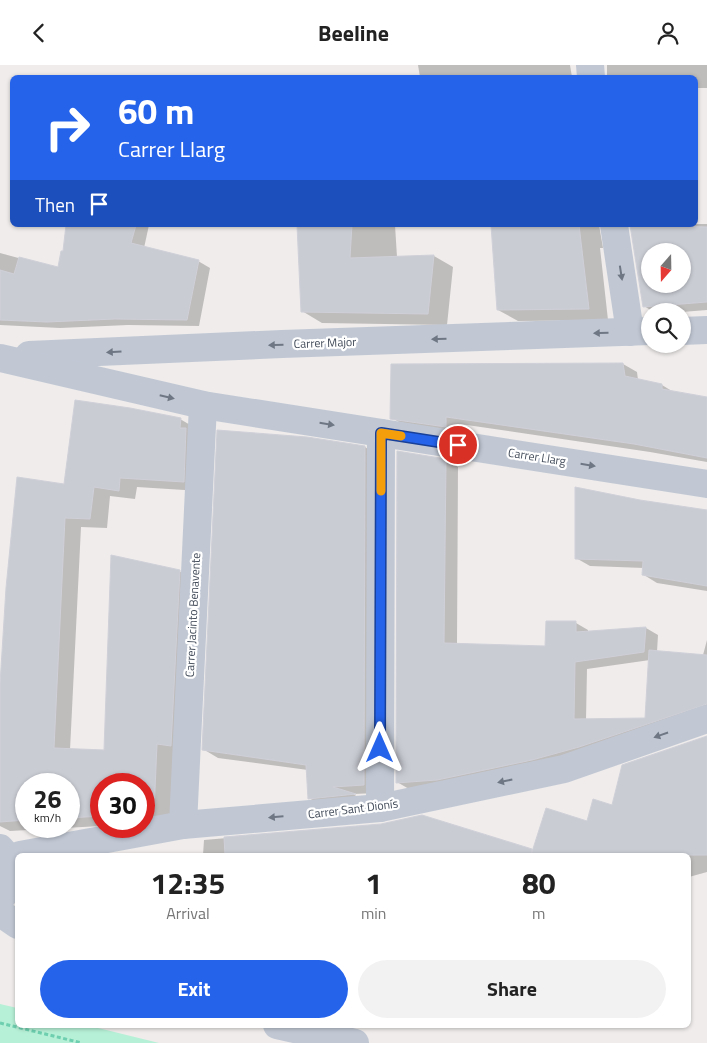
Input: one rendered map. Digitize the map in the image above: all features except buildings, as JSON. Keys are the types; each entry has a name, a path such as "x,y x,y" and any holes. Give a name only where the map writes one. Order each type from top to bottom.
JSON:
{"street":[{"path":"614,227 640,332"},
{"path":"691,331 707,330"},
{"name":"Carrer Major","path":"0,357 640,332"},
{"name":"Carrer Major","path":"0,357 203,405 374,432"},
{"name":"Carrer Jacinto Benavente","path":"183,825 203,405"},
{"path":"374,432 380,808"},
{"name":"Carrer Llarg","path":"374,432 707,484"},
{"name":"Carrer Sant Dionís","path":"18,853 183,825 380,808 564,769 707,719"},
{"path":"0,899 11,886 12,854"},
{"path":"0,913 15,923"},
{"path":"290,1028 355,1043"}],"path":[{"path":"0,1023 15,1027"},
{"path":"20,1028 82,1043"}],"green space":[{"path":"0,1004 15,1008 15,1028 98,1028 159,1043 0,1043"}],"slow traffic":[{"path":"381,491 381,433 401,436"}],"route":[{"path":"380,748 381,433 458,445"}]}
